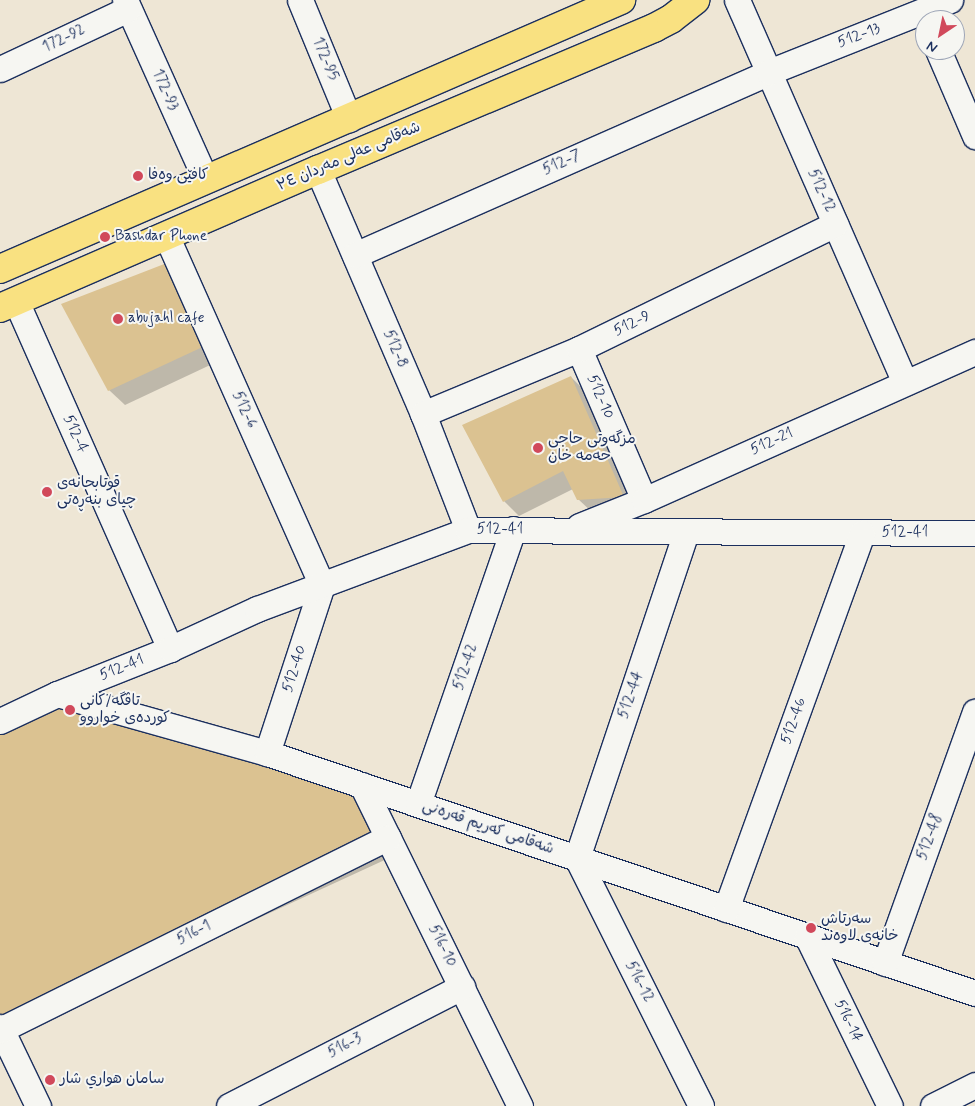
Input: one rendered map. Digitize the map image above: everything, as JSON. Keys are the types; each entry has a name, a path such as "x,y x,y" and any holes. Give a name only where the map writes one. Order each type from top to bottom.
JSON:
{"main road":[{"path":"0,269 621,0"},
{"name":"شەقامی عەلی مەردان ٣٤","path":"8,305 166,235 654,28 671,19 695,0"}],"street":[{"name":"172-95","path":"300,0 349,118"},
{"name":"512-12","path":"737,0 905,382"},
{"name":"512-13","path":"934,10 950,0"},
{"name":"172-92","path":"0,70 127,4"},
{"name":"172-93","path":"127,4 206,180"},
{"name":"512-13","path":"769,72 915,19"},
{"path":"942,60 975,136"},
{"name":"512-7","path":"355,255 769,72"},
{"name":"512-8","path":"318,170 423,414 468,530"},
{"name":"512-9","path":"423,414 579,349 836,224"},
{"name":"512-6","path":"166,235 322,585"},
{"name":"512-4","path":"8,305 170,649"},
{"name":"512-10","path":"579,349 644,500"},
{"name":"512-21","path":"568,530 644,500 975,352"},
{"name":"512-42","path":"418,804 513,529"},
{"name":"512-41","path":"57,694 170,649 257,609 468,530 975,533"},
{"name":"512-44","path":"577,858 686,532"},
{"name":"512-46","path":"726,909 862,533"},
{"name":"512-40","path":"267,753 322,585"},
{"path":"0,721 57,694"},
{"name":"شەقامی کەریم قەرەنی","path":"57,694 267,753 975,994"},
{"name":"512-48","path":"885,963 975,712"},
{"name":"516-10","path":"362,785 520,1106"},
{"name":"516-1","path":"0,1029 388,837"},
{"name":"516-12","path":"577,858 701,1106"},
{"name":"516-14","path":"807,936 890,1106"},
{"name":"516-3","path":"229,1106 462,987"},
{"path":"0,1029 38,1106"},
{"path":"933,1106 975,1085"}],"building":[{"path":"172,261 209,344 108,391 61,304"},
{"name":"مزگەوتی حاجی حەمە خان","path":"571,376 624,497 577,500 563,471 503,502 462,425"},
{"path":"57,694 362,785 388,837 0,1027 0,721"}],"place":[{"name":"کافێی وەفا","path":"138,176"},
{"name":"Bashdar Phone","path":"105,237"},
{"name":"abujahl cafe","path":"118,319"},
{"name":"مزگەوتی حاجی حەمە خان","path":"538,448"},
{"name":"قوتابحانەی چیای بنەڕەتی","path":"47,492"},
{"name":"تاڤگە/کانی کوردەی خواروو","path":"70,710"},
{"name":"سەرتاش خانەی لاوەند","path":"811,928"},
{"name":"سامان هواري شار","path":"50,1080"}]}
